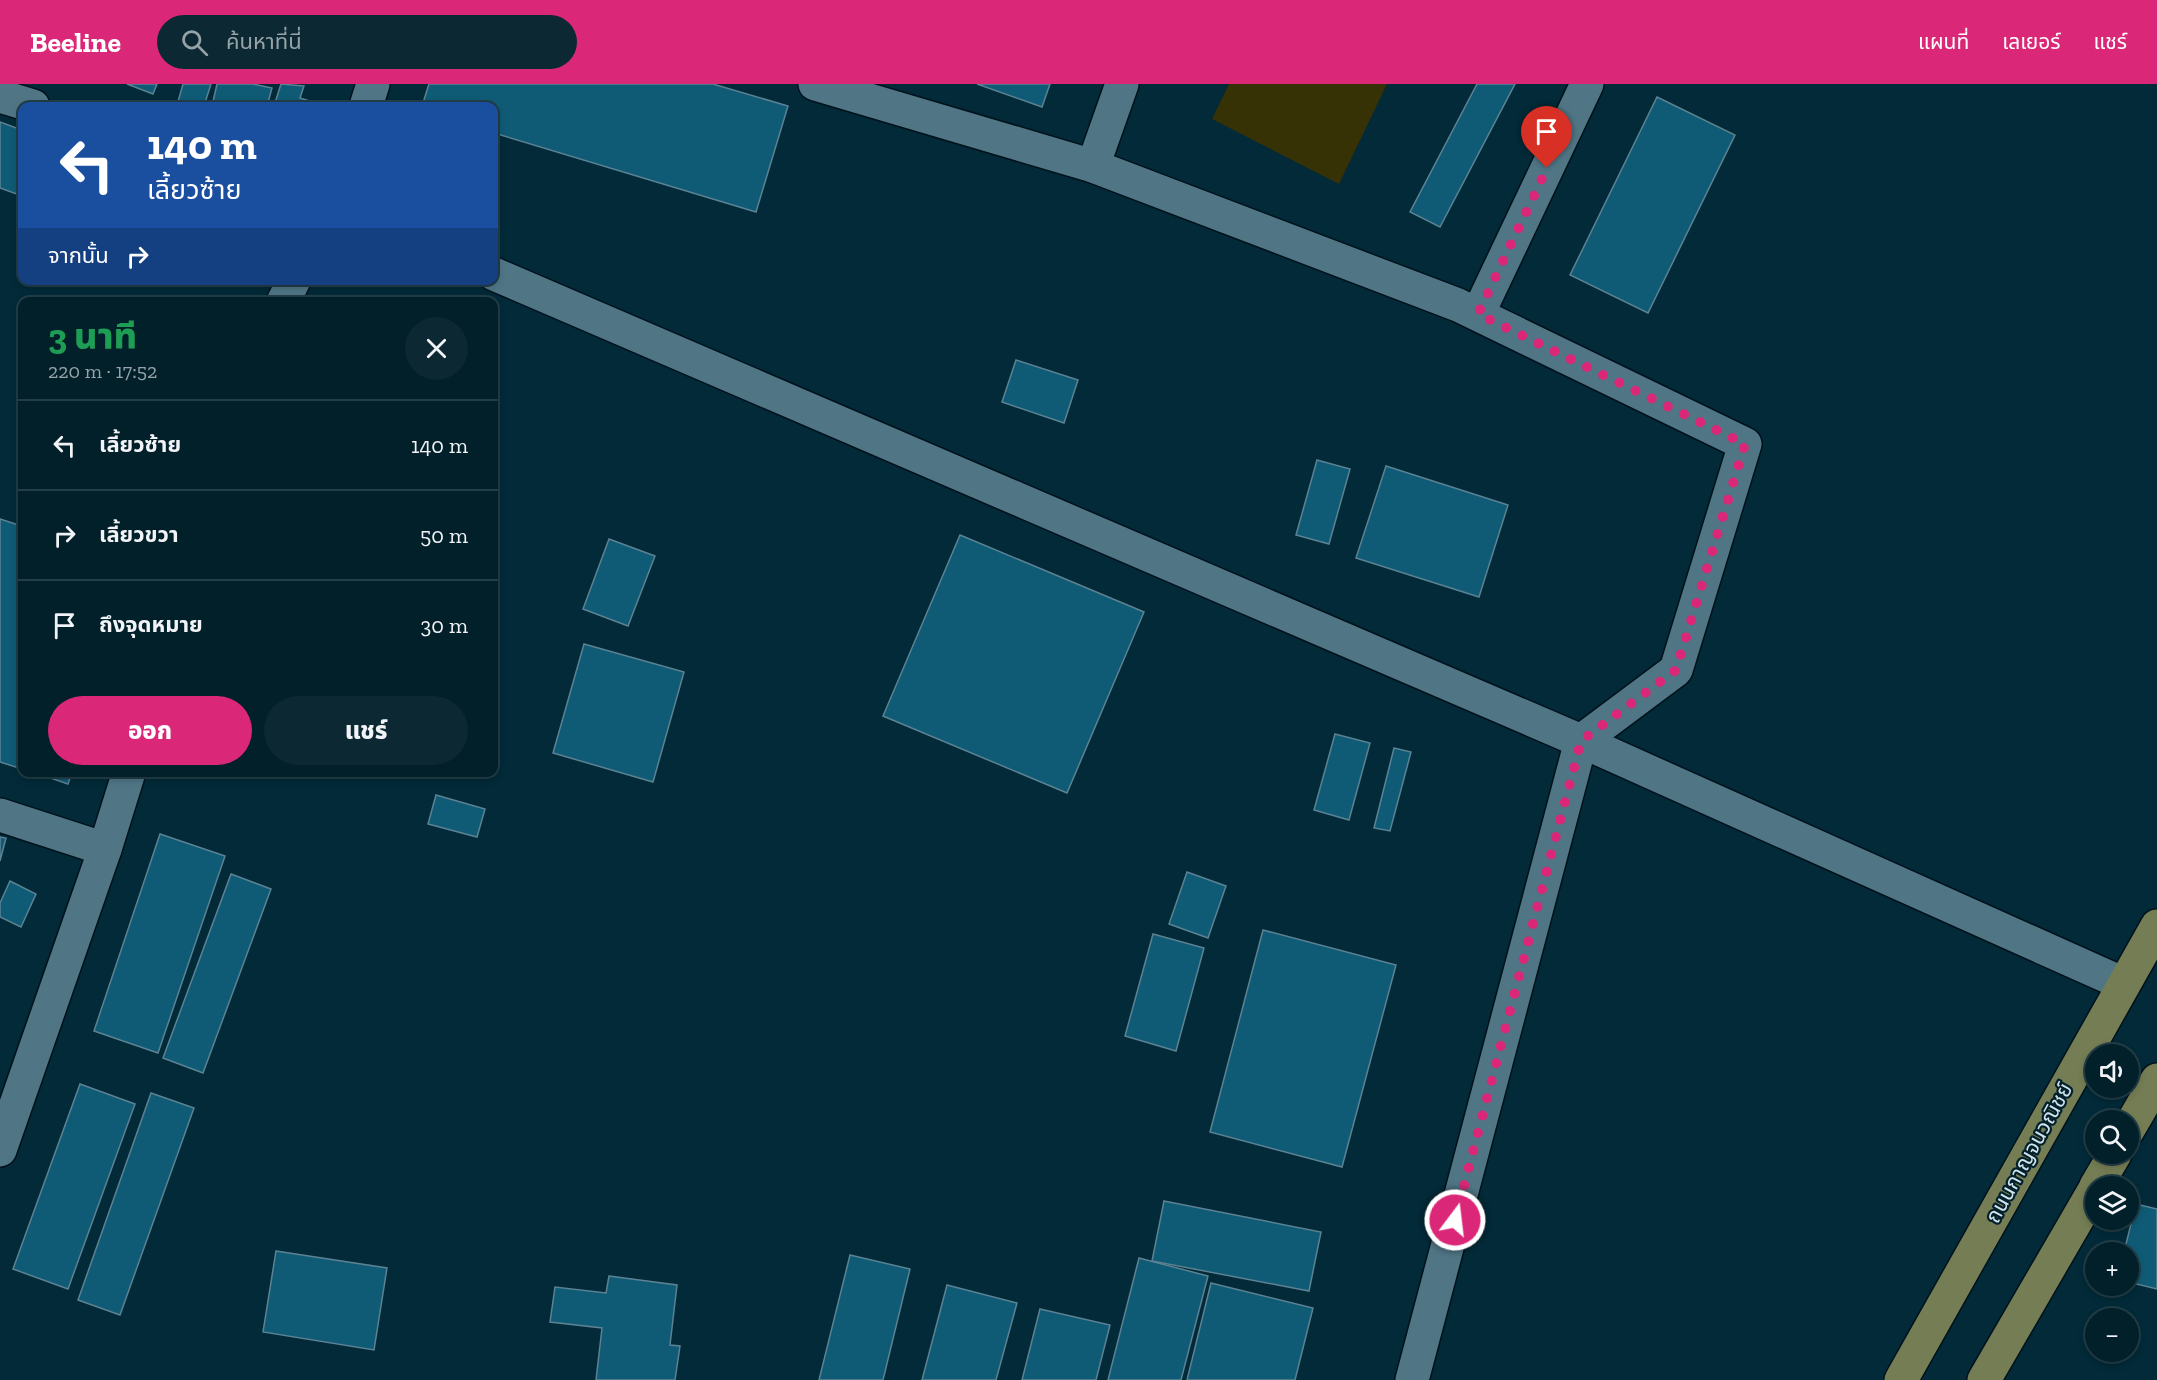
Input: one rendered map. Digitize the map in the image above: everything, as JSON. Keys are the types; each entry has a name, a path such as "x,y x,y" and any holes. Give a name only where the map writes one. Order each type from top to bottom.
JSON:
{"main road":[{"name":"ถนนกาญจนวณิชย์","path":"1901,1380 2157,926"},
{"path":"2139,1111 2157,1080"},
{"path":"1984,1380 2085,1206"}],"lane":[{"path":"367,102 373,84"},
{"path":"815,84 1093,166 1458,305 1745,444 1676,670 1581,741 1412,1380"},
{"path":"1093,166 1122,84"},
{"path":"1478,314 1587,84"},
{"path":"0,96 20,102"},
{"path":"498,276 1581,741 2124,984"},
{"path":"0,1150 105,849 127,777"},
{"path":"0,815 105,849"}],"shaded area":[{"path":"1229,84 1387,84 1339,184 1212,119"}],"building":[{"path":"127,84 157,84 153,94"},
{"path":"183,84 211,84 205,102 178,102"},
{"path":"217,84 253,84 272,88 268,102 213,102"},
{"path":"281,84 304,86 300,98 313,102 275,102"},
{"path":"429,84 713,84 788,106 756,212 498,134 498,102 423,102"},
{"path":"977,84 1050,84 1042,107"},
{"path":"1477,84 1515,84 1440,227 1410,212"},
{"path":"1657,97 1735,135 1648,313 1570,275"},
{"path":"0,122 18,129 18,195 0,188"},
{"path":"1016,360 1078,380 1064,423 1002,402"},
{"path":"1317,460 1350,469 1329,544 1296,535"},
{"path":"1386,466 1508,505 1479,597 1356,558"},
{"path":"0,519 18,525 18,768 0,762"},
{"path":"960,535 1144,612 1067,793 883,716"},
{"path":"609,539 655,556 628,626 583,609"},
{"path":"584,644 684,672 653,782 553,753"},
{"path":"1335,734 1370,743 1349,820 1314,810"},
{"path":"1394,748 1411,752 1390,831 1374,828"},
{"path":"48,777 70,777 68,784"},
{"path":"436,795 485,809 477,837 428,824"},
{"path":"160,834 225,856 158,1053 94,1031"},
{"path":"0,837 6,838 0,861"},
{"path":"1187,872 1226,886 1208,938 1169,924"},
{"path":"231,874 271,889 203,1073 163,1058"},
{"path":"10,881 36,894 21,927 0,917 0,903"},
{"path":"1263,930 1396,965 1342,1167 1210,1132"},
{"path":"1153,934 1204,948 1176,1051 1125,1036"},
{"path":"80,1084 135,1104 68,1289 13,1269"},
{"path":"151,1093 194,1108 120,1315 78,1300"},
{"path":"1164,1201 1321,1232 1309,1291 1152,1261"},
{"path":"2139,1205 2157,1209 2157,1289 2139,1285 2139,1242 2126,1242 2130,1230 2139,1230"},
{"path":"276,1251 387,1268 374,1350 263,1332"},
{"path":"850,1255 910,1269 883,1380 819,1380"},
{"path":"1139,1258 1208,1276 1181,1380 1108,1380"},
{"path":"609,1276 677,1285 670,1345 680,1346 675,1380 596,1380 602,1328 550,1322 555,1287 606,1293"},
{"path":"1211,1283 1313,1308 1295,1380 1187,1380"},
{"path":"947,1285 1017,1303 996,1380 922,1380"},
{"path":"1040,1309 1110,1325 1096,1380 1022,1380"}],"route":[{"path":"1455,1220 1581,741 1676,670 1745,444 1478,314 1547,168"}]}
